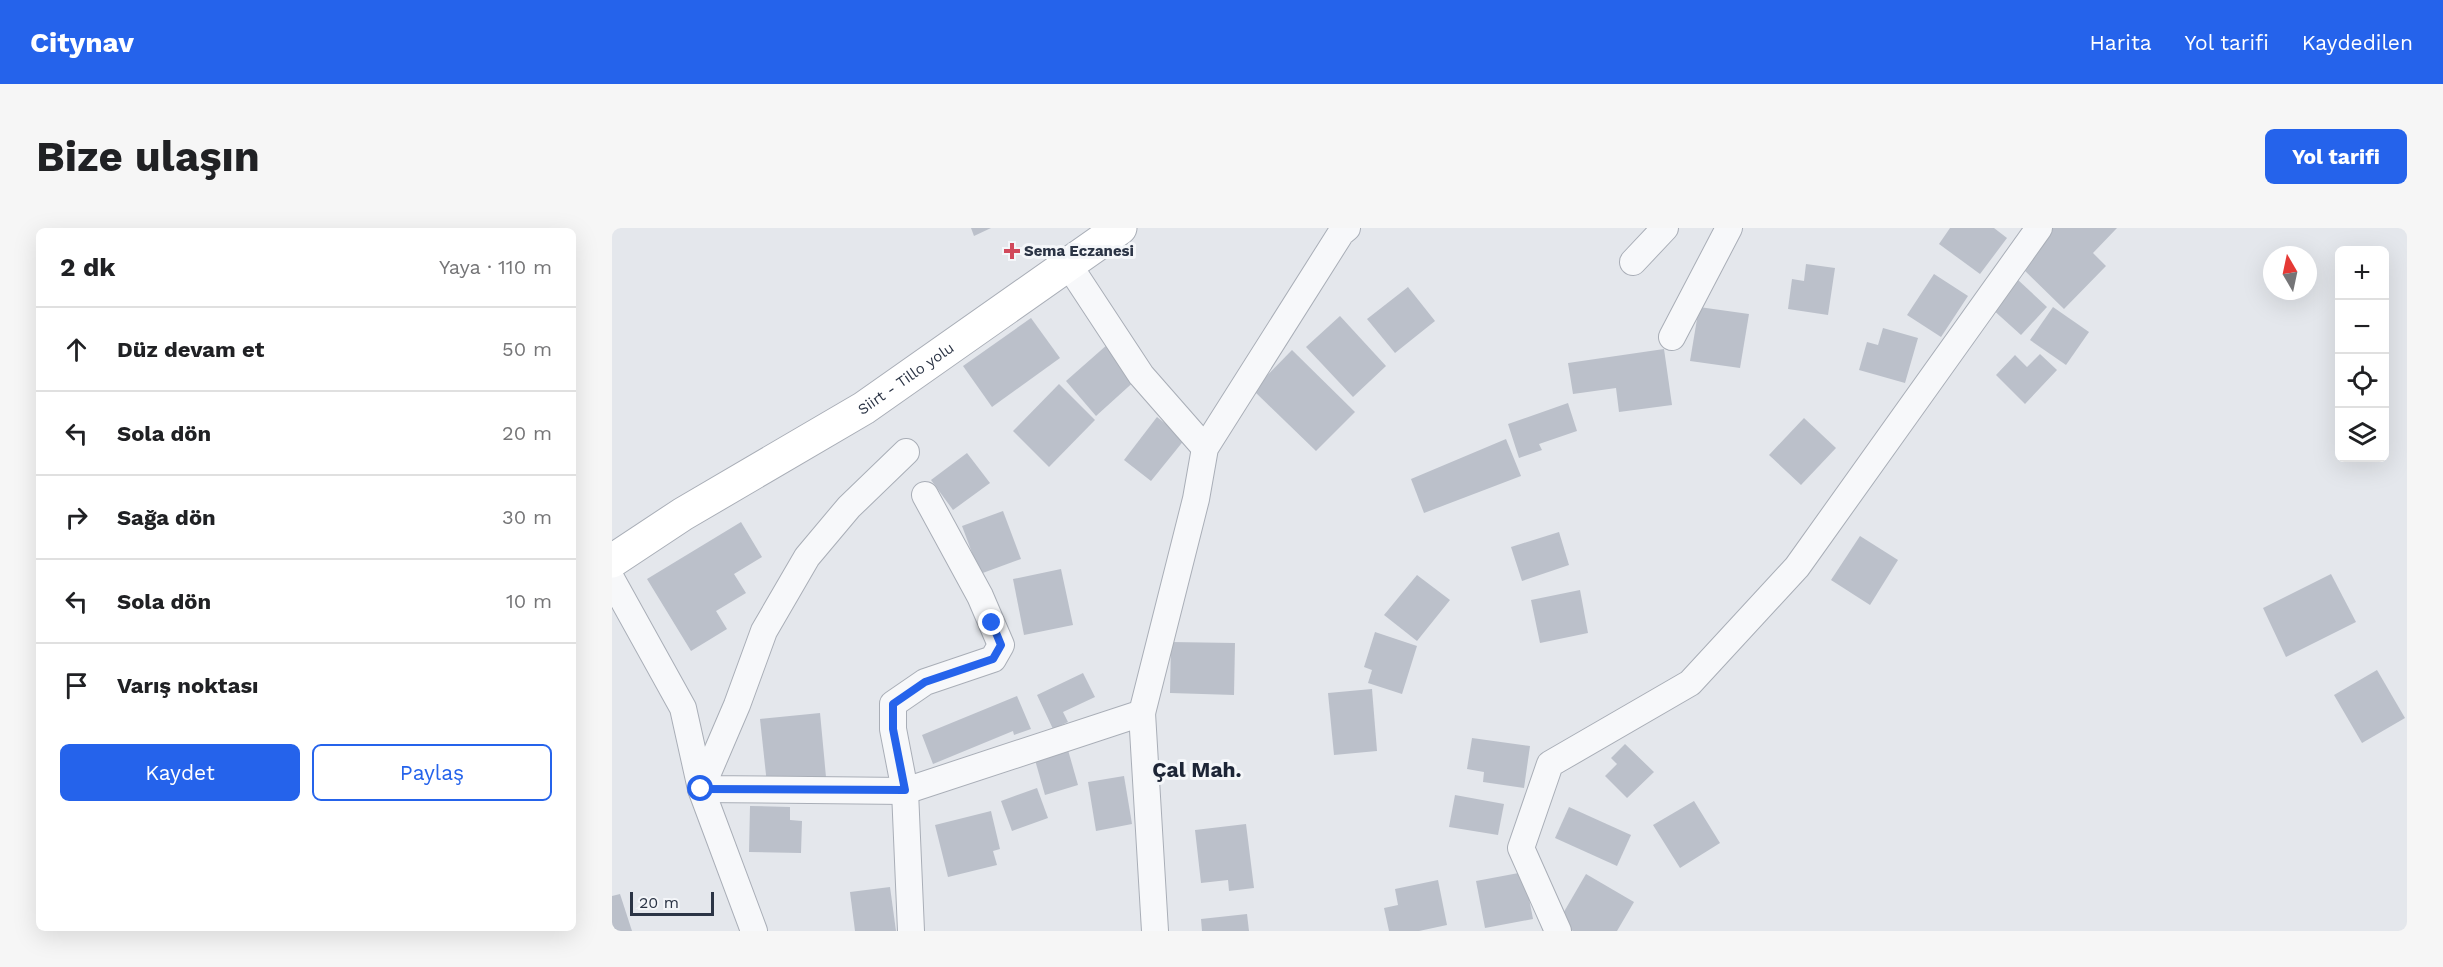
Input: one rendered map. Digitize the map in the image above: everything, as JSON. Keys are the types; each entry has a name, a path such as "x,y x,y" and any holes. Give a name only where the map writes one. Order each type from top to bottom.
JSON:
{"main road":[{"name":"Siirt - Tillo yolu","path":"683,514 864,408 1113,230"},
{"path":"612,551 683,514"},
{"path":"612,561 683,514"}],"street":[{"path":"1155,931 1142,713 1196,499 1205,448 1341,233 1347,228"},
{"path":"1633,262 1665,228"},
{"path":"1672,337 1729,228"},
{"path":"1558,931 1521,848 1550,764 1690,683 1797,567 2039,228"},
{"path":"1068,264 1141,375 1205,448"},
{"path":"701,789 737,705 764,631 807,557 849,507 906,452"},
{"path":"911,931 905,790 893,729 893,704 925,682 993,659 1001,645 980,596 925,495"},
{"path":"612,579 683,708 701,789 754,931"},
{"path":"701,789 905,790 1142,713"}],"building":[{"path":"971,228 991,228 974,236"},
{"path":"1950,228 1994,228 2007,238 1980,274 1939,244"},
{"path":"2052,228 2117,228 2093,253 2106,266 2064,309 2017,263"},
{"path":"1806,264 1835,268 1828,315 1788,309 1792,279 1804,281"},
{"path":"1934,274 1968,296 1941,337 1907,315"},
{"path":"2017,279 2047,307 2021,335 1991,308"},
{"path":"1408,287 1435,321 1395,353 1367,319"},
{"path":"1699,307 1749,314 1740,368 1690,361"},
{"path":"2053,307 2089,332 2066,365 2030,340"},
{"path":"1340,316 1386,366 1353,397 1306,347"},
{"path":"1031,318 1060,358 992,407 963,366"},
{"path":"1883,328 1918,338 1905,383 1859,370 1867,342 1878,345"},
{"path":"1108,344 1138,378 1096,416 1066,381"},
{"path":"1664,349 1672,405 1619,412 1616,388 1573,394 1568,363"},
{"path":"1292,350 1355,412 1316,451 1253,390"},
{"path":"2040,354 2057,370 2025,404 1996,375 2015,355 2027,367"},
{"path":"1059,384 1095,420 1049,467 1013,431"},
{"path":"1568,403 1577,431 1539,444 1542,450 1519,458 1508,424"},
{"path":"1157,417 1185,439 1151,481 1124,460"},
{"path":"1804,418 1836,448 1801,485 1769,455"},
{"path":"1506,439 1521,476 1424,513 1411,479"},
{"path":"967,453 990,483 953,510 931,480"},
{"path":"1003,511 1021,559 980,574 962,526"},
{"path":"741,522 762,557 734,574 746,593 716,611 727,629 691,651 647,579"},
{"path":"1559,532 1569,565 1522,581 1511,547"},
{"path":"1860,536 1898,560 1870,605 1831,580"},
{"path":"1061,569 1073,625 1024,635 1013,579"},
{"path":"2331,574 2356,622 2286,657 2263,608"},
{"path":"1417,575 1450,600 1417,641 1384,615"},
{"path":"1580,590 1588,633 1540,643 1531,600"},
{"path":"1375,632 1417,646 1402,694 1368,683 1372,670 1364,667"},
{"path":"1171,642 1235,643 1234,695 1170,693"},
{"path":"2377,670 2405,718 2362,743 2334,695"},
{"path":"1083,673 1095,697 1063,712 1068,722 1053,729 1037,695"},
{"path":"1372,689 1377,751 1334,755 1328,693"},
{"path":"1017,696 1031,729 1014,735 1013,731 933,764 922,735"},
{"path":"820,713 826,777 767,784 760,719"},
{"path":"1472,738 1530,746 1524,788 1483,782 1484,772 1467,769"},
{"path":"1066,743 1078,785 1045,795 1033,753"},
{"path":"1625,744 1654,772 1627,798 1605,776 1617,764 1611,758"},
{"path":"1124,776 1132,824 1096,831 1088,782"},
{"path":"1037,788 1048,818 1012,831 1001,801"},
{"path":"1455,795 1504,804 1498,835 1449,827"},
{"path":"1694,801 1720,843 1680,868 1653,825"},
{"path":"750,806 790,807 790,820 802,821 801,853 749,852"},
{"path":"1569,807 1631,835 1617,866 1555,838"},
{"path":"991,811 1000,849 993,851 997,865 948,877 935,825"},
{"path":"1246,824 1254,888 1229,891 1228,880 1201,883 1195,830"},
{"path":"1524,872 1533,919 1485,928 1476,881"},
{"path":"1586,874 1634,902 1617,931 1573,931 1558,922"},
{"path":"1438,880 1447,925 1419,931 1389,931 1384,908 1398,905 1395,889"},
{"path":"890,887 896,931 855,931 850,892"},
{"path":"620,894 632,931 612,931 612,896"},
{"path":"1247,914 1249,931 1202,931 1201,919"}],"place":[{"name":"Sema Eczanesi","path":"1012,251"}],"district":[{"name":"Çal Mah.","path":"1197,770"}],"route":[{"path":"701,789 905,790 893,729 893,704 925,682 993,659 1001,645 992,623"}]}
